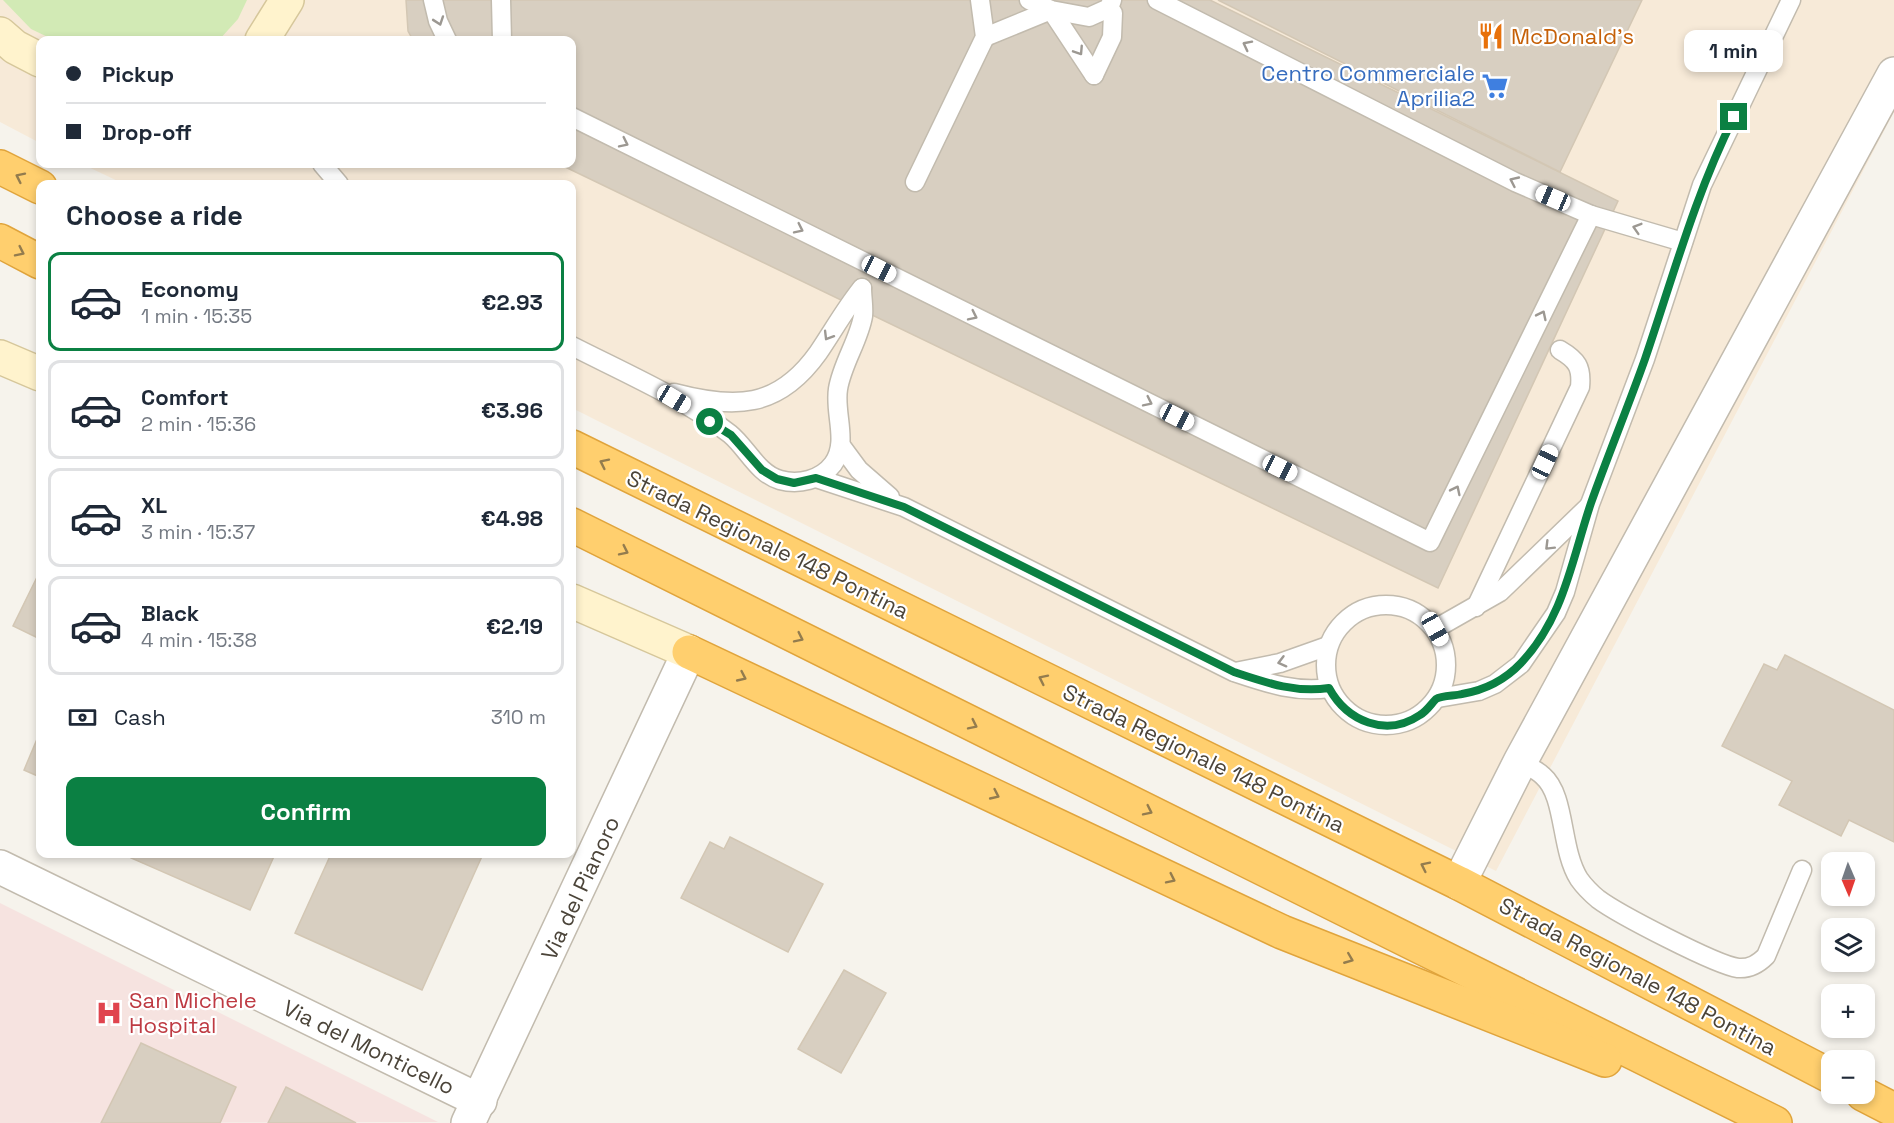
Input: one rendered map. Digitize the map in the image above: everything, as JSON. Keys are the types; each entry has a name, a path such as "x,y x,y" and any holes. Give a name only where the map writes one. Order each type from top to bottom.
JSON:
{"highway":[{"path":"0,167 36,185"},
{"path":"0,242 36,260"},
{"name":"Strada Regionale 148 Pontina","path":"576,449 1459,883 1821,1071"},
{"path":"576,527 1775,1123"},
{"path":"689,652 1282,932 1764,1123"},
{"path":"1875,1100 1894,1110"}],"street":[{"path":"264,36 287,0"},
{"path":"1459,883 1520,762 1894,74"},
{"path":"0,357 36,372"},
{"path":"576,604 689,652"},
{"name":"Via del Pianoro","path":"474,1112 689,652"},
{"name":"Via del Monticello","path":"0,867 474,1112"}],"lane":[{"path":"433,0 438,21 445,36"},
{"path":"501,0 502,36"},
{"path":"915,182 985,37 980,0"},
{"path":"1029,0 1051,10 1089,17 1111,4 1112,37 1094,75 1051,10"},
{"path":"1157,0 1515,182 1591,215 1683,242"},
{"path":"1438,698 1479,691 1495,684 1521,664 1545,632 1565,592 1590,504 1645,359 1702,185 1791,0"},
{"path":"985,37 1051,10"},
{"path":"576,119 1430,542 1591,215"},
{"path":"325,168 336,180"},
{"path":"655,388 709,402 738,404 780,390 800,376 818,352 842,311 862,288 862,316 838,388 837,409 842,447 872,483 904,507"},
{"path":"576,348 655,388 731,435 762,470 777,479 794,483 816,478 832,464 842,447"},
{"path":"1476,608 1580,387 1579,366 1575,359 1560,350"},
{"path":"816,478 904,507 1234,672 1282,688 1312,690 1329,688"},
{"path":"1435,629 1476,608 1517,578 1590,504"},
{"path":"1386,604 1404,607 1421,615 1435,629 1443,644 1447,663 1445,681 1438,698 1421,715 1410,721 1387,726 1352,716 1343,708 1329,688 1325,660 1328,646 1337,629 1350,616 1367,608 1386,604"},
{"path":"1234,672 1280,663 1328,646"},
{"path":"1520,762 1544,776 1551,785 1558,805 1570,861 1580,880 1597,898 1656,931 1730,966 1750,967 1758,964 1766,956 1802,870"}],"shaded area":[{"path":"0,0 1894,0 1894,112 1496,871 576,410 576,180 116,180 90,168 576,168 576,36 36,36 36,141 0,122"},
{"name":"San Michele Hospital","path":"0,903 438,1122 0,1123"}],"green space":[{"path":"3,0 247,0 238,19 223,36 46,36 31,29"}],"building":[{"path":"406,0 1210,0 1618,201 1438,588 567,168 576,168 576,36 411,36 408,31"},
{"name":"Centro Commerciale Aprilia2","path":"1218,0 1642,0 1560,172"},
{"path":"36,579 36,637 13,626"},
{"path":"1785,655 1894,710 1894,842 1849,820 1841,836 1779,805 1792,781 1722,746 1764,664 1777,670"},
{"path":"36,742 36,775 24,770"},
{"path":"730,837 823,884 788,952 681,898 710,842 724,849"},
{"path":"131,858 273,858 250,910"},
{"path":"329,858 481,858 422,990 295,933"},
{"path":"844,970 886,993 841,1073 798,1049"},
{"path":"141,1043 236,1087 220,1123 101,1123"},
{"path":"286,1087 356,1123 268,1123"}],"place":[{"name":"McDonald's","path":"1491,36"},
{"name":"Centro Commerciale Aprilia2","path":"1495,86"},
{"name":"San Michele Hospital","path":"109,1013"}],"route":[{"path":"710,422 731,435 762,470 777,479 794,483 816,478 904,507 1234,672 1282,688 1297,690 1329,688 1343,708 1352,716 1363,721 1387,726 1410,721 1421,715 1438,698 1479,691 1508,675 1521,664 1556,613 1565,592 1590,504 1645,359 1688,224 1702,185 1734,117"}]}
